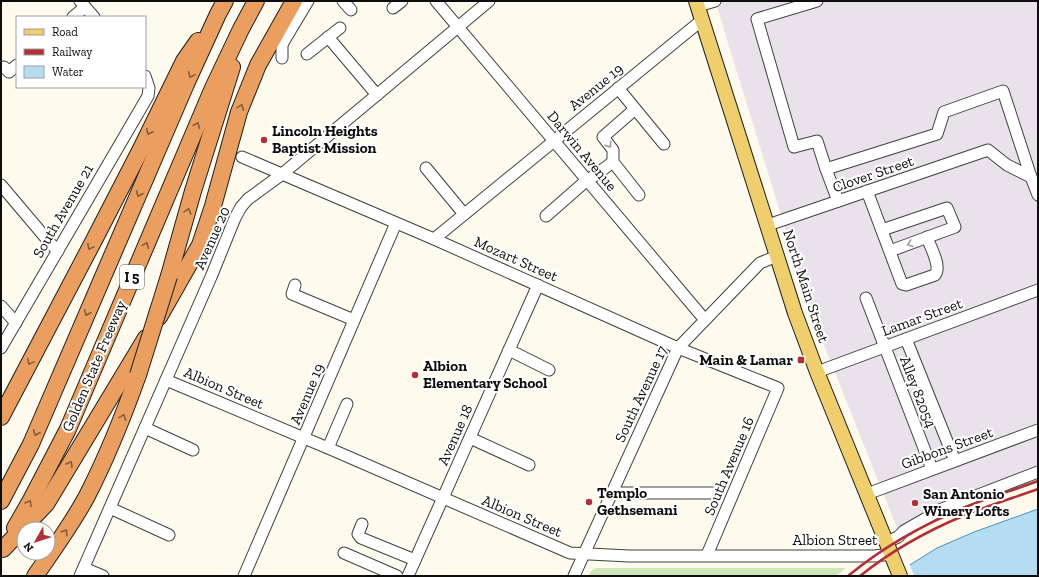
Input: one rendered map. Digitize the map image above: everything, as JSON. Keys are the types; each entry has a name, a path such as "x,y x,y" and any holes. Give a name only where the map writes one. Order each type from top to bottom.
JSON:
{"highway":[{"name":"Golden State Freeway","path":"2,551 31,500 68,429 213,88 256,1"},
{"path":"2,551 46,504 177,287 200,245 213,206 239,112 258,66 294,1"},
{"name":"Golden State Freeway","path":"1,501 31,444 222,7"},
{"path":"1,417 141,149 184,61 222,7"},
{"path":"35,576 86,498 122,421 169,276 235,60 241,29"}],"main road":[{"name":"North Main Street","path":"699,9 795,313 900,576"}],"street":[{"path":"282,58 282,46 284,41 308,1"},
{"path":"343,1 351,10"},
{"path":"393,8 402,1"},
{"name":"Darwin Avenue","path":"436,1 705,320"},
{"name":"Avenue 20","path":"82,572 241,207 257,192 280,175 489,1"},
{"path":"699,9 715,1"},
{"path":"817,1 757,19 794,147 817,141 838,201"},
{"path":"74,16 83,4 93,16"},
{"name":"Avenue 19","path":"434,239 618,88 699,9"},
{"path":"307,54 340,28"},
{"path":"328,37 377,95"},
{"name":"South Avenue 21","path":"1,348 148,96 149,88 146,79"},
{"path":"618,88 664,144"},
{"path":"826,169 937,134 944,112 1003,91 1038,195"},
{"path":"635,109 603,137 613,150 613,162 639,195"},
{"name":"Clover Street","path":"768,225 988,150 1007,165 1031,177"},
{"name":"Mozart Street","path":"242,157 280,175 434,239 678,348 778,388"},
{"path":"546,216 587,180 613,162"},
{"path":"426,168 464,214"},
{"path":"1,185 58,251"},
{"path":"867,191 902,284 906,286 935,275 937,272 937,265 927,237"},
{"path":"882,230 947,208 955,227 890,251"},
{"name":"Avenue 19","path":"244,576 396,223"},
{"name":"South Avenue 17","path":"574,576 678,348 760,263 777,256"},
{"name":"Avenue 18","path":"408,576 538,285"},
{"path":"295,286 292,294 354,320"},
{"name":"Lamar Street","path":"818,372 1038,290"},
{"name":"Alley 82054","path":"866,298 932,469"},
{"path":"1,306 16,323"},
{"path":"906,339 955,461"},
{"path":"509,350 549,370"},
{"name":"Albion Street","path":"166,380 328,448 570,553 629,556 874,556 891,552"},
{"name":"South Avenue 16","path":"707,556 778,388"},
{"path":"328,448 347,404"},
{"path":"145,428 193,450"},
{"name":"Gibbons Street","path":"867,494 1038,430"},
{"path":"470,438 529,465"},
{"path":"891,552 898,536 942,509 1038,472"},
{"path":"612,492 717,493"},
{"path":"110,508 170,535"},
{"path":"362,524 358,534 361,538 415,560"},
{"path":"344,553 397,576"},
{"path":"82,572 103,576"}],"shaded area":[{"path":"715,1 1038,1 1038,475 899,533 820,335 813,313 811,313"}],"green space":[{"path":"846,568 836,576 588,576 593,569"}],"water":[{"path":"1038,509 1038,576 892,576 937,548 974,532"}],"pier":[{"path":"909,563 914,576 890,576 891,574"}],"railway":[{"path":"848,576 875,555 919,529 975,503 1038,481"},
{"path":"860,576 896,550 936,528 972,512 1038,489"}],"place":[{"name":"Lincoln Heights Baptist Mission","path":"264,140"},
{"name":"Main & Lamar","path":"801,360"},
{"name":"Albion Elementary School","path":"415,375"},
{"name":"Templo Gethsemani","path":"589,502"},
{"name":"San Antonio Winery Lofts","path":"915,503"}]}
